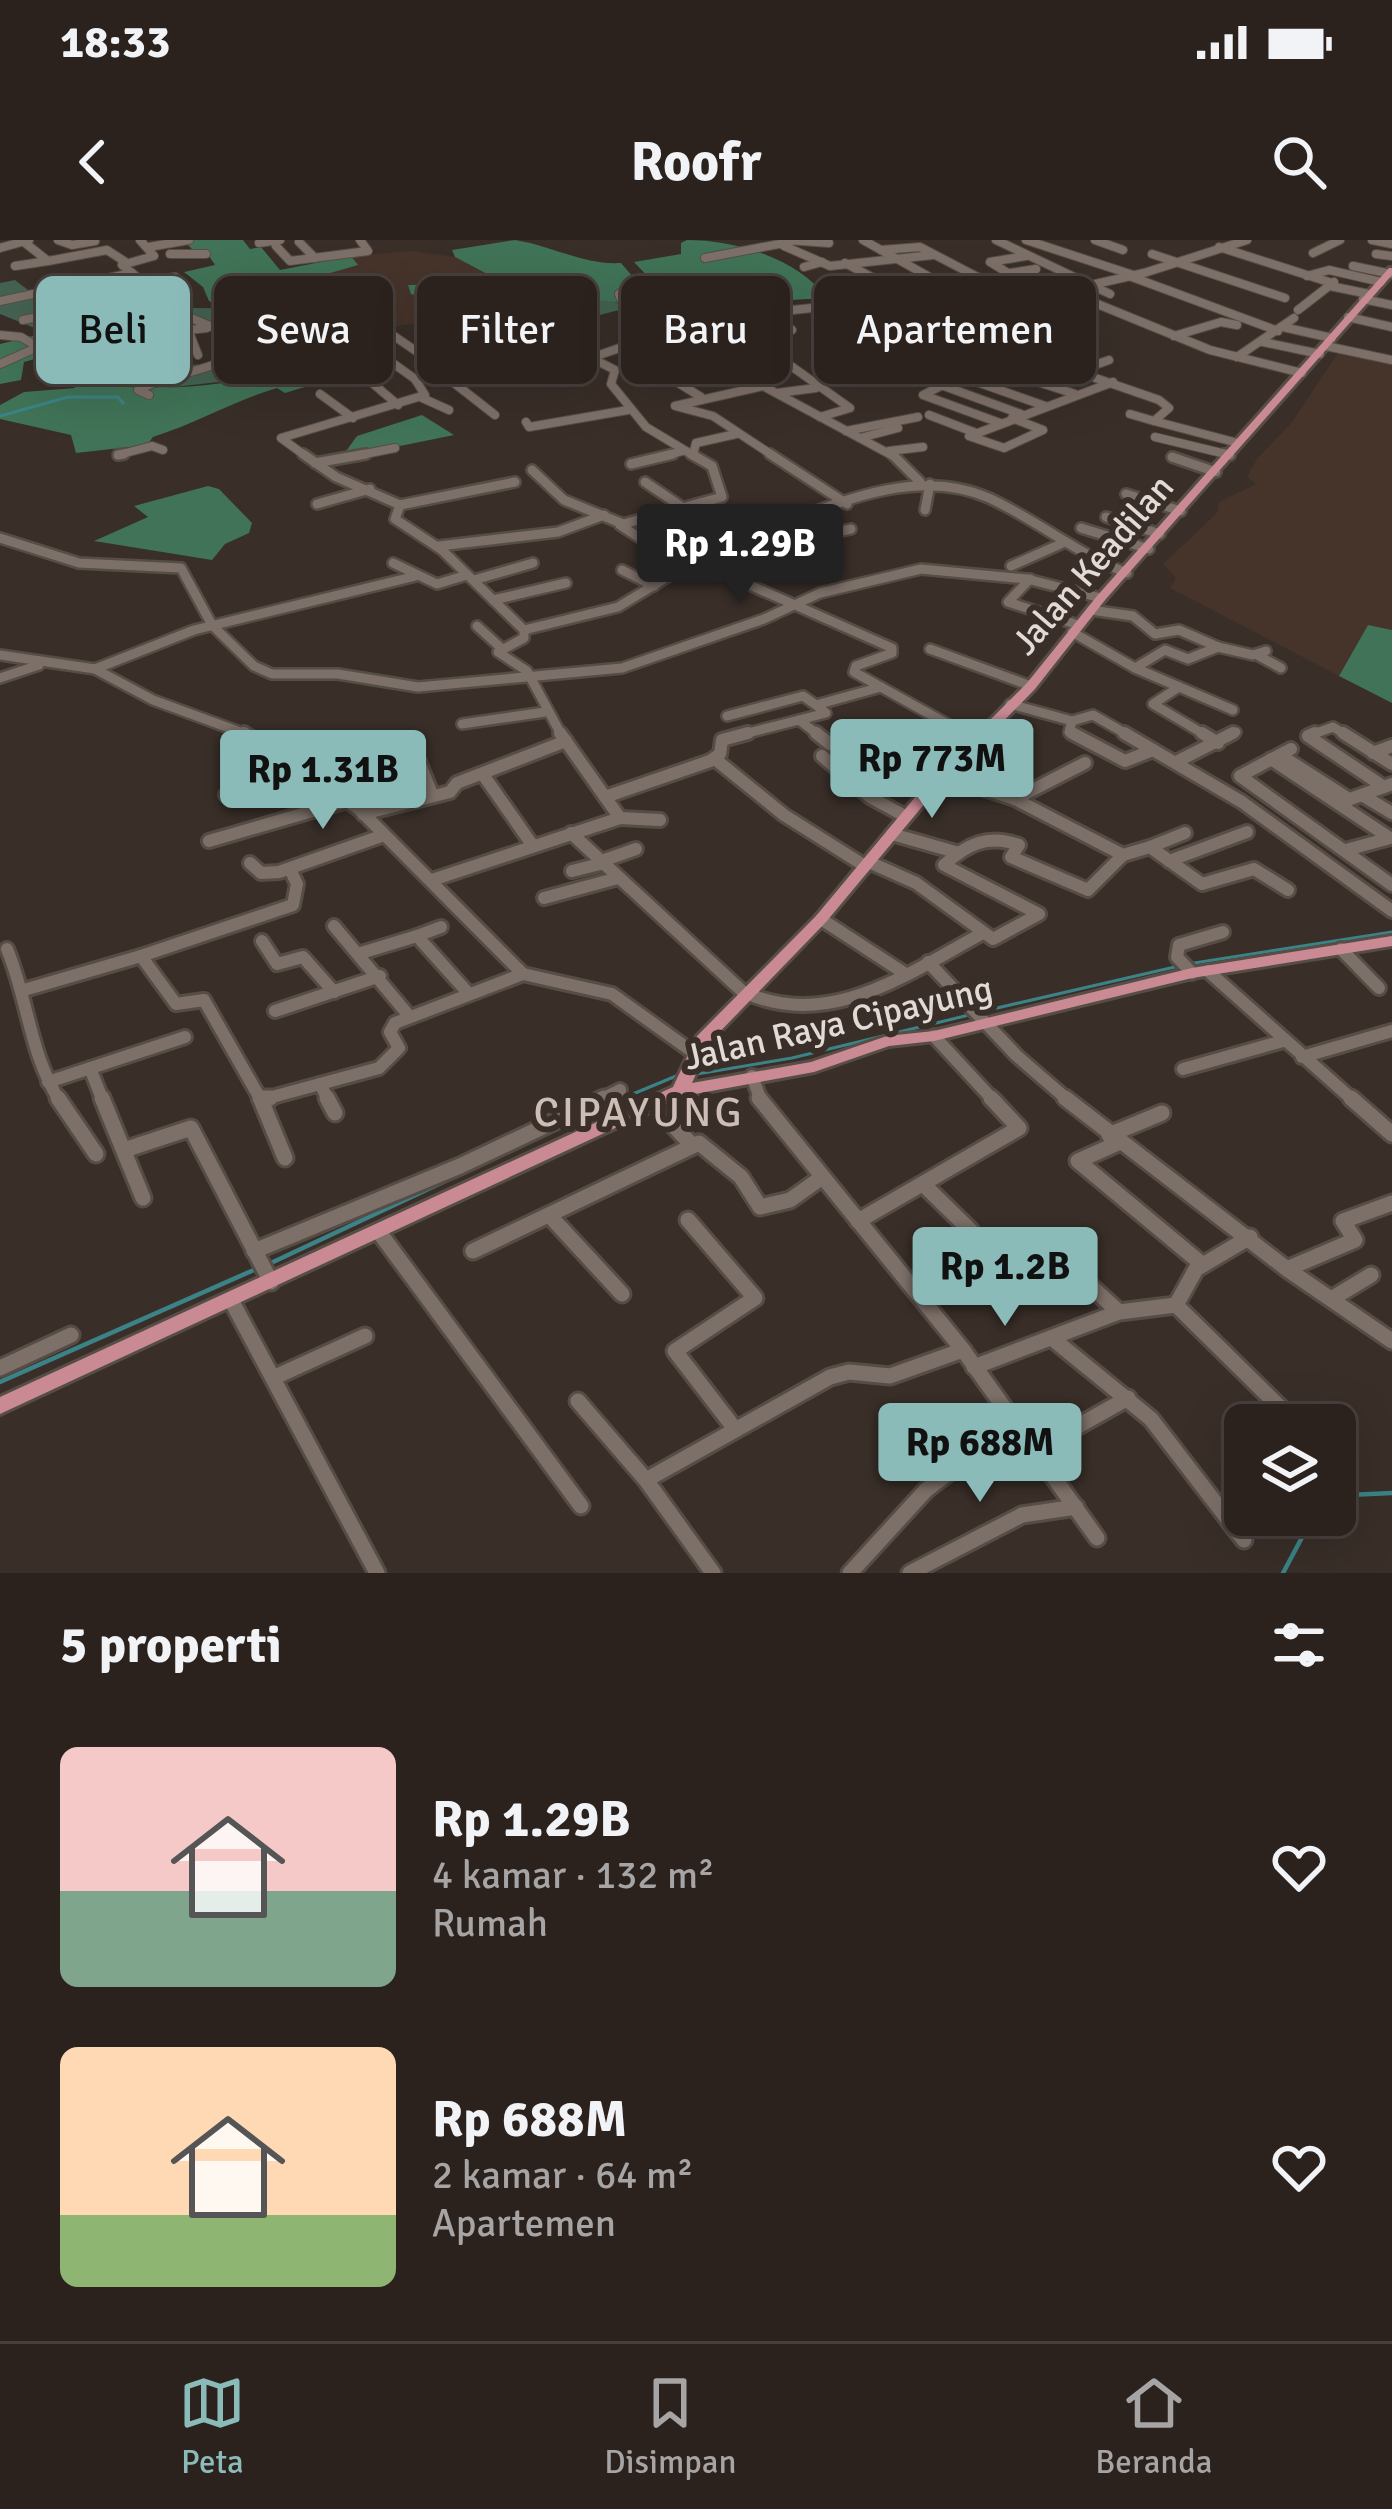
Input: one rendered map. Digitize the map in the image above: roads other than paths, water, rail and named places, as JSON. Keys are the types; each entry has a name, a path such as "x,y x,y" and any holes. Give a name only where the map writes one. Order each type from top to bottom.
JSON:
{"main road":[{"name":"Jalan Keadilan","path":"696,1071 749,996 940,778 1031,686 1075,628 1238,443 1359,319 1389,274"},
{"name":"Jalan Raya Cipayung","path":"0,1406 232,1300 401,1204 653,1104 696,1071 752,1076 814,1067 887,1041 934,1036 1196,971 1392,941"}],"street":[{"path":"58,240 72,245 94,241"},
{"path":"140,240 152,252 206,254"},
{"path":"135,276 122,265 189,240"},
{"path":"329,240 341,255"},
{"path":"259,243 278,243 289,261 368,251 360,240"},
{"path":"863,240 929,276"},
{"path":"932,240 916,244 982,276"},
{"path":"996,240 1066,276"},
{"path":"1026,240 1072,251 1331,347 1392,360"},
{"path":"1095,240 1123,250"},
{"path":"1096,284 1247,240"},
{"path":"1312,253 1340,240"},
{"path":"1372,240 1392,244"},
{"path":"0,248 27,241 48,261"},
{"path":"299,242 315,258"},
{"path":"705,258 787,242 829,243"},
{"path":"787,242 843,276"},
{"path":"1072,251 1084,246"},
{"path":"803,267 920,247"},
{"path":"1219,247 1392,305"},
{"path":"16,266 107,250 127,263"},
{"path":"761,250 775,257"},
{"path":"1014,276 990,262 1044,251"},
{"path":"170,254 178,264"},
{"path":"978,256 1023,254"},
{"path":"1151,254 1285,298"},
{"path":"1376,254 1392,256"},
{"path":"860,260 933,255"},
{"path":"844,263 870,276"},
{"path":"957,276 996,265"},
{"path":"1353,266 1389,274"},
{"path":"1010,273 1036,269"},
{"path":"1306,276 1326,270 1389,274"},
{"path":"117,276 132,273"},
{"path":"1237,357 1280,329 1344,274"},
{"path":"1096,289 1111,294"},
{"path":"0,304 36,298"},
{"path":"1096,304 1172,336 1302,373"},
{"path":"190,315 214,330"},
{"path":"23,320 36,316"},
{"path":"1359,319 1392,327"},
{"path":"1172,336 1221,322 1237,325"},
{"path":"190,332 208,328"},
{"path":"190,335 198,355"},
{"path":"2,340 36,347"},
{"path":"2,340 20,353"},
{"path":"1263,342 1331,347"},
{"path":"0,364 36,348"},
{"path":"1096,364 1109,360"},
{"path":"393,363 428,392 398,405 280,437 347,483 372,489 400,506 515,482"},
{"path":"790,363 809,374 816,388 850,408 820,417"},
{"path":"597,364 617,372 611,383 628,410 712,466 712,478 725,493 623,524"},
{"path":"149,395 138,390 163,377 214,366"},
{"path":"1096,376 1168,406 1154,421"},
{"path":"958,441 1113,382"},
{"path":"373,384 398,405"},
{"path":"457,384 495,416"},
{"path":"680,384 702,398"},
{"path":"761,384 888,451 925,483 925,510"},
{"path":"983,384 1045,406"},
{"path":"1046,384 1075,394"},
{"path":"952,406 929,415 1000,448 1024,439 1044,429 942,385 923,395 952,406 1024,439"},
{"path":"764,386 675,406 710,415 847,504"},
{"path":"777,393 816,388"},
{"path":"320,394 353,418"},
{"path":"420,397 449,410"},
{"path":"536,440 528,424 628,410"},
{"path":"1130,414 1238,443"},
{"path":"847,431 918,417"},
{"path":"860,438 898,428"},
{"path":"631,464 688,453 696,443 736,434"},
{"path":"1156,437 1230,454"},
{"path":"118,455 152,446 163,451"},
{"path":"888,451 923,447"},
{"path":"316,463 395,448"},
{"path":"1172,457 1216,472"},
{"path":"532,470 565,500 623,524 685,568"},
{"path":"645,482 682,507"},
{"path":"795,554 772,533 775,527 925,483 985,496 1063,543 1127,573"},
{"path":"317,504 372,489"},
{"path":"1126,494 1181,511"},
{"path":"701,503 717,531 714,545 727,556"},
{"path":"400,506 395,519 439,546 524,630 524,638 500,647"},
{"path":"439,546 558,532 604,515"},
{"path":"1106,517 1160,534"},
{"path":"1081,528 1149,549"},
{"path":"524,630 618,608 685,568 850,529"},
{"path":"0,538 79,562 181,568 212,625 254,666 272,674 338,674 418,687 622,668 764,619 796,602 921,569 1030,579 1128,614 1155,634 1179,630 1218,647 1263,653 1281,668"},
{"path":"1011,566 1063,543"},
{"path":"710,561 752,586 892,648 892,653 852,668 977,741"},
{"path":"393,563 437,584 532,563"},
{"path":"622,570 654,586"},
{"path":"95,669 212,625 416,576"},
{"path":"1030,579 1007,602 1075,628 1136,668 1233,710"},
{"path":"493,600 566,583"},
{"path":"477,626 500,647"},
{"path":"500,647 498,652 523,666 545,712 620,818"},
{"path":"1136,668 1165,650 1188,659 1218,647"},
{"path":"930,649 1031,686"},
{"path":"0,656 39,665 95,669 153,700 249,735 363,814 523,974 544,985 595,988 637,1004 696,1071"},
{"path":"0,679 39,665"},
{"path":"816,705 881,687"},
{"path":"1179,687 1153,704 1218,743"},
{"path":"715,759 722,740 826,713 803,695 728,716"},
{"path":"1010,704 1072,721"},
{"path":"462,724 545,712"},
{"path":"1153,750 1125,761 1067,731 1072,721 1089,713 1176,762 1242,802 1392,911"},
{"path":"799,720 830,744 849,740 885,763 997,791 1123,856"},
{"path":"1388,786 1308,736 1333,727 1392,764"},
{"path":"1176,762 1236,732"},
{"path":"363,814 484,776 566,741"},
{"path":"1373,753 1392,746"},
{"path":"1346,850 1390,838 1350,799 1281,754 1240,776 1392,884"},
{"path":"822,756 870,797 905,817"},
{"path":"605,797 715,759"},
{"path":"715,759 784,815 867,864 916,883 981,934 1000,936 1039,914 944,865 988,837 1019,845 1011,856 1086,890 1123,856 1185,833"},
{"path":"419,762 432,794"},
{"path":"1015,799 1085,763"},
{"path":"484,776 533,846"},
{"path":"226,795 314,778"},
{"path":"1350,799 1388,786"},
{"path":"1350,799 1392,813"},
{"path":"209,841 347,801"},
{"path":"432,880 620,818 659,820"},
{"path":"1169,861 1247,832"},
{"path":"571,833 749,996 771,1008 806,1010 904,973 981,934"},
{"path":"892,834 959,853"},
{"path":"250,863 261,873 290,869 384,835"},
{"path":"1150,847 1202,884 1254,869 1288,890"},
{"path":"572,871 636,849"},
{"path":"24,990 293,905 297,887 290,869"},
{"path":"544,898 618,878"},
{"path":"821,919 862,940 904,973"},
{"path":"334,926 410,1017"},
{"path":"361,953 441,927"},
{"path":"1223,932 1183,942 1177,957 1391,1133"},
{"path":"417,936 469,994"},
{"path":"262,941 275,963 303,957 334,992"},
{"path":"7,949 7,974 24,990 41,1072 96,1154"},
{"path":"1341,949 1379,988"},
{"path":"142,956 176,1004 204,1000 261,1100 285,1158"},
{"path":"928,962 1113,1139 1392,1341"},
{"path":"261,1100 392,1061 399,1048 390,1032 410,1017 523,974"},
{"path":"275,1011 380,976"},
{"path":"1302,1058 1392,1031"},
{"path":"858,1221 1018,1128 934,1036"},
{"path":"48,1082 184,1037"},
{"path":"1183,1069 1283,1041"},
{"path":"90,1068 143,1198"},
{"path":"752,1076 758,1096 963,1351 1097,1538"},
{"path":"320,1084 335,1113"},
{"path":"256,1254 365,1224 467,1175 620,1090"},
{"path":"653,1104 692,1145"},
{"path":"1162,1113 1078,1161 1203,1265"},
{"path":"124,1150 191,1128 270,1279"},
{"path":"473,1251 692,1145 704,1145 741,1178 760,1207 790,1200 821,1178"},
{"path":"925,1186 971,1232"},
{"path":"1287,1269 1355,1240 1342,1221 1392,1203"},
{"path":"550,1216 622,1294"},
{"path":"688,1220 754,1298 675,1351 735,1429"},
{"path":"365,1224 581,1506"},
{"path":"1176,1305 1184,1283 1203,1265 1250,1237"},
{"path":"1062,1260 1120,1312"},
{"path":"1333,1298 1371,1275"},
{"path":"232,1300 377,1573"},
{"path":"974,1367 1120,1312 1176,1305"},
{"path":"1176,1305 1277,1404"},
{"path":"0,1369 71,1335"},
{"path":"275,1377 365,1336"},
{"path":"1053,1340 1129,1398 1244,1540"},
{"path":"646,1480 830,1378 849,1372 859,1378 882,1377 963,1351"},
{"path":"1037,1450 1129,1398"},
{"path":"578,1401 646,1480 713,1573"},
{"path":"850,1573 894,1516 968,1452 1015,1422"},
{"path":"910,1573 1022,1514 1076,1508"}],"waterway":[{"path":"0,416 68,397 118,397 123,403"},
{"path":"1188,964 1392,932"},
{"path":"984,1011 1179,966"},
{"path":"697,1074 792,1058 969,1015"},
{"path":"616,1101 681,1074"},
{"path":"607,1104 623,1098"},
{"path":"271,1263 490,1160"},
{"path":"0,1382 256,1269"},
{"path":"1356,1495 1392,1493"},
{"path":"1283,1573 1303,1536"}],"district":[{"name":"CIPAYUNG","path":"639,1111"}]}
